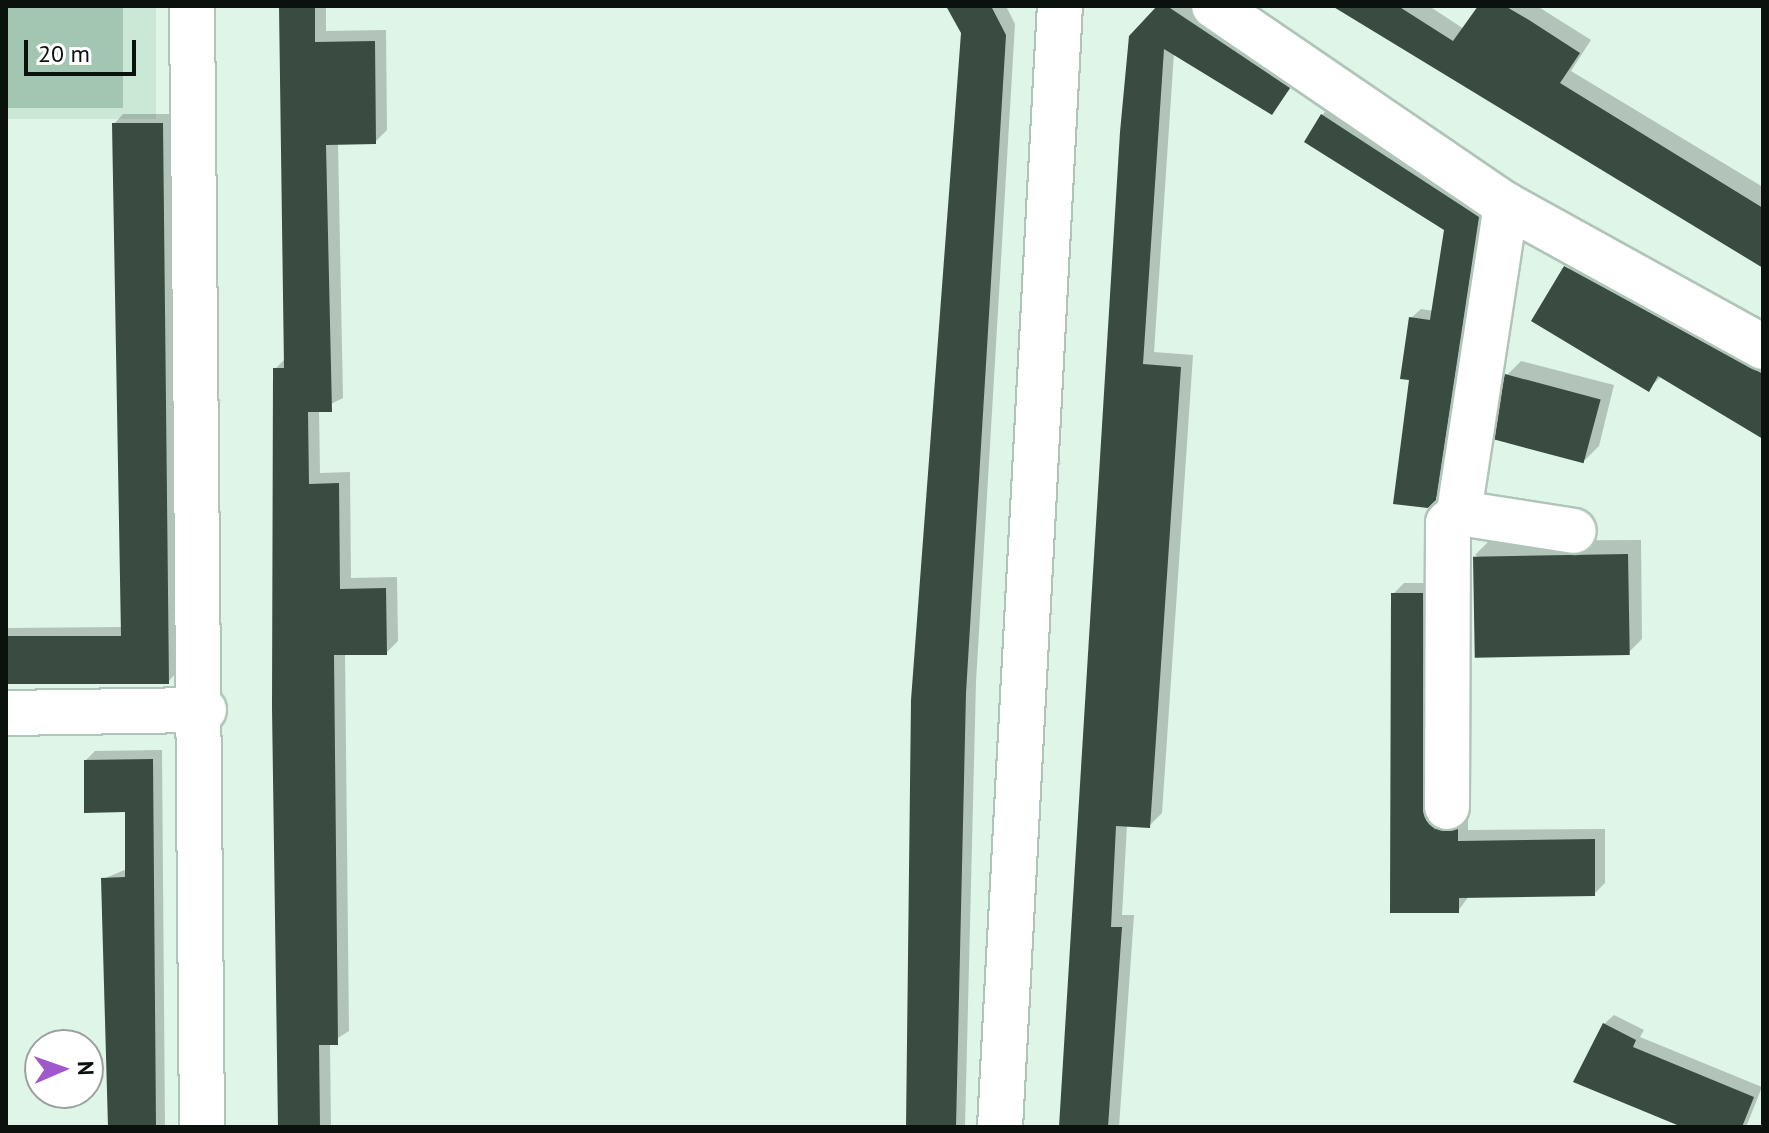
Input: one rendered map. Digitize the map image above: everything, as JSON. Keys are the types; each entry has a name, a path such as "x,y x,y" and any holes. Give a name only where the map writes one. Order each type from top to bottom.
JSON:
{"street":[{"path":"192,6 204,710 202,1127"},
{"path":"1000,1127 1060,6"},
{"path":"1214,6 1506,205 1763,347"},
{"path":"1447,807 1448,523 1459,513 1506,205"},
{"path":"1459,513 1574,531"},
{"path":"6,713 204,710"}],"shaded area":[{"path":"6,6 156,6 156,119 6,119"},
{"path":"6,6 123,6 123,108 6,108"}],"building":[{"path":"279,6 315,6 315,42 375,41 376,144 326,145 332,412 308,412 309,484 339,483 340,589 386,588 387,655 334,655 338,1045 319,1045 320,1127 278,1127 272,708 273,368 284,368"},
{"path":"946,6 991,6 1006,35 966,693 956,1127 906,1127 911,700 961,33"},
{"path":"1157,6 1167,6 1290,88 1272,115 1164,49 1143,364 1181,367 1150,828 1116,826 1111,927 1122,927 1108,1127 1059,1127 1120,132 1129,36"},
{"path":"1332,6 1398,6 1453,41 1478,6 1505,6 1529,20 1580,53 1560,83 1763,208 1763,268"},
{"path":"1321,114 1479,217 1436,500 1428,508 1393,504 1409,380 1400,379 1409,317 1430,320 1444,230 1304,142"},
{"path":"112,123 163,123 169,684 6,684 6,636 121,636"},
{"path":"1564,266 1763,374 1763,439 1658,376 1649,392 1531,321"},
{"path":"1505,374 1601,400 1584,463 1488,438"},
{"path":"1628,554 1630,655 1475,658 1473,557"},
{"path":"1391,593 1423,593 1426,820 1435,829 1458,829 1458,841 1595,839 1595,896 1459,898 1459,913 1390,913"},
{"path":"153,759 156,1127 108,1127 101,878 125,877 125,812 84,813 84,760"},
{"path":"1603,1023 1636,1040 1633,1047 1754,1097 1742,1127 1682,1127 1573,1082"}]}
